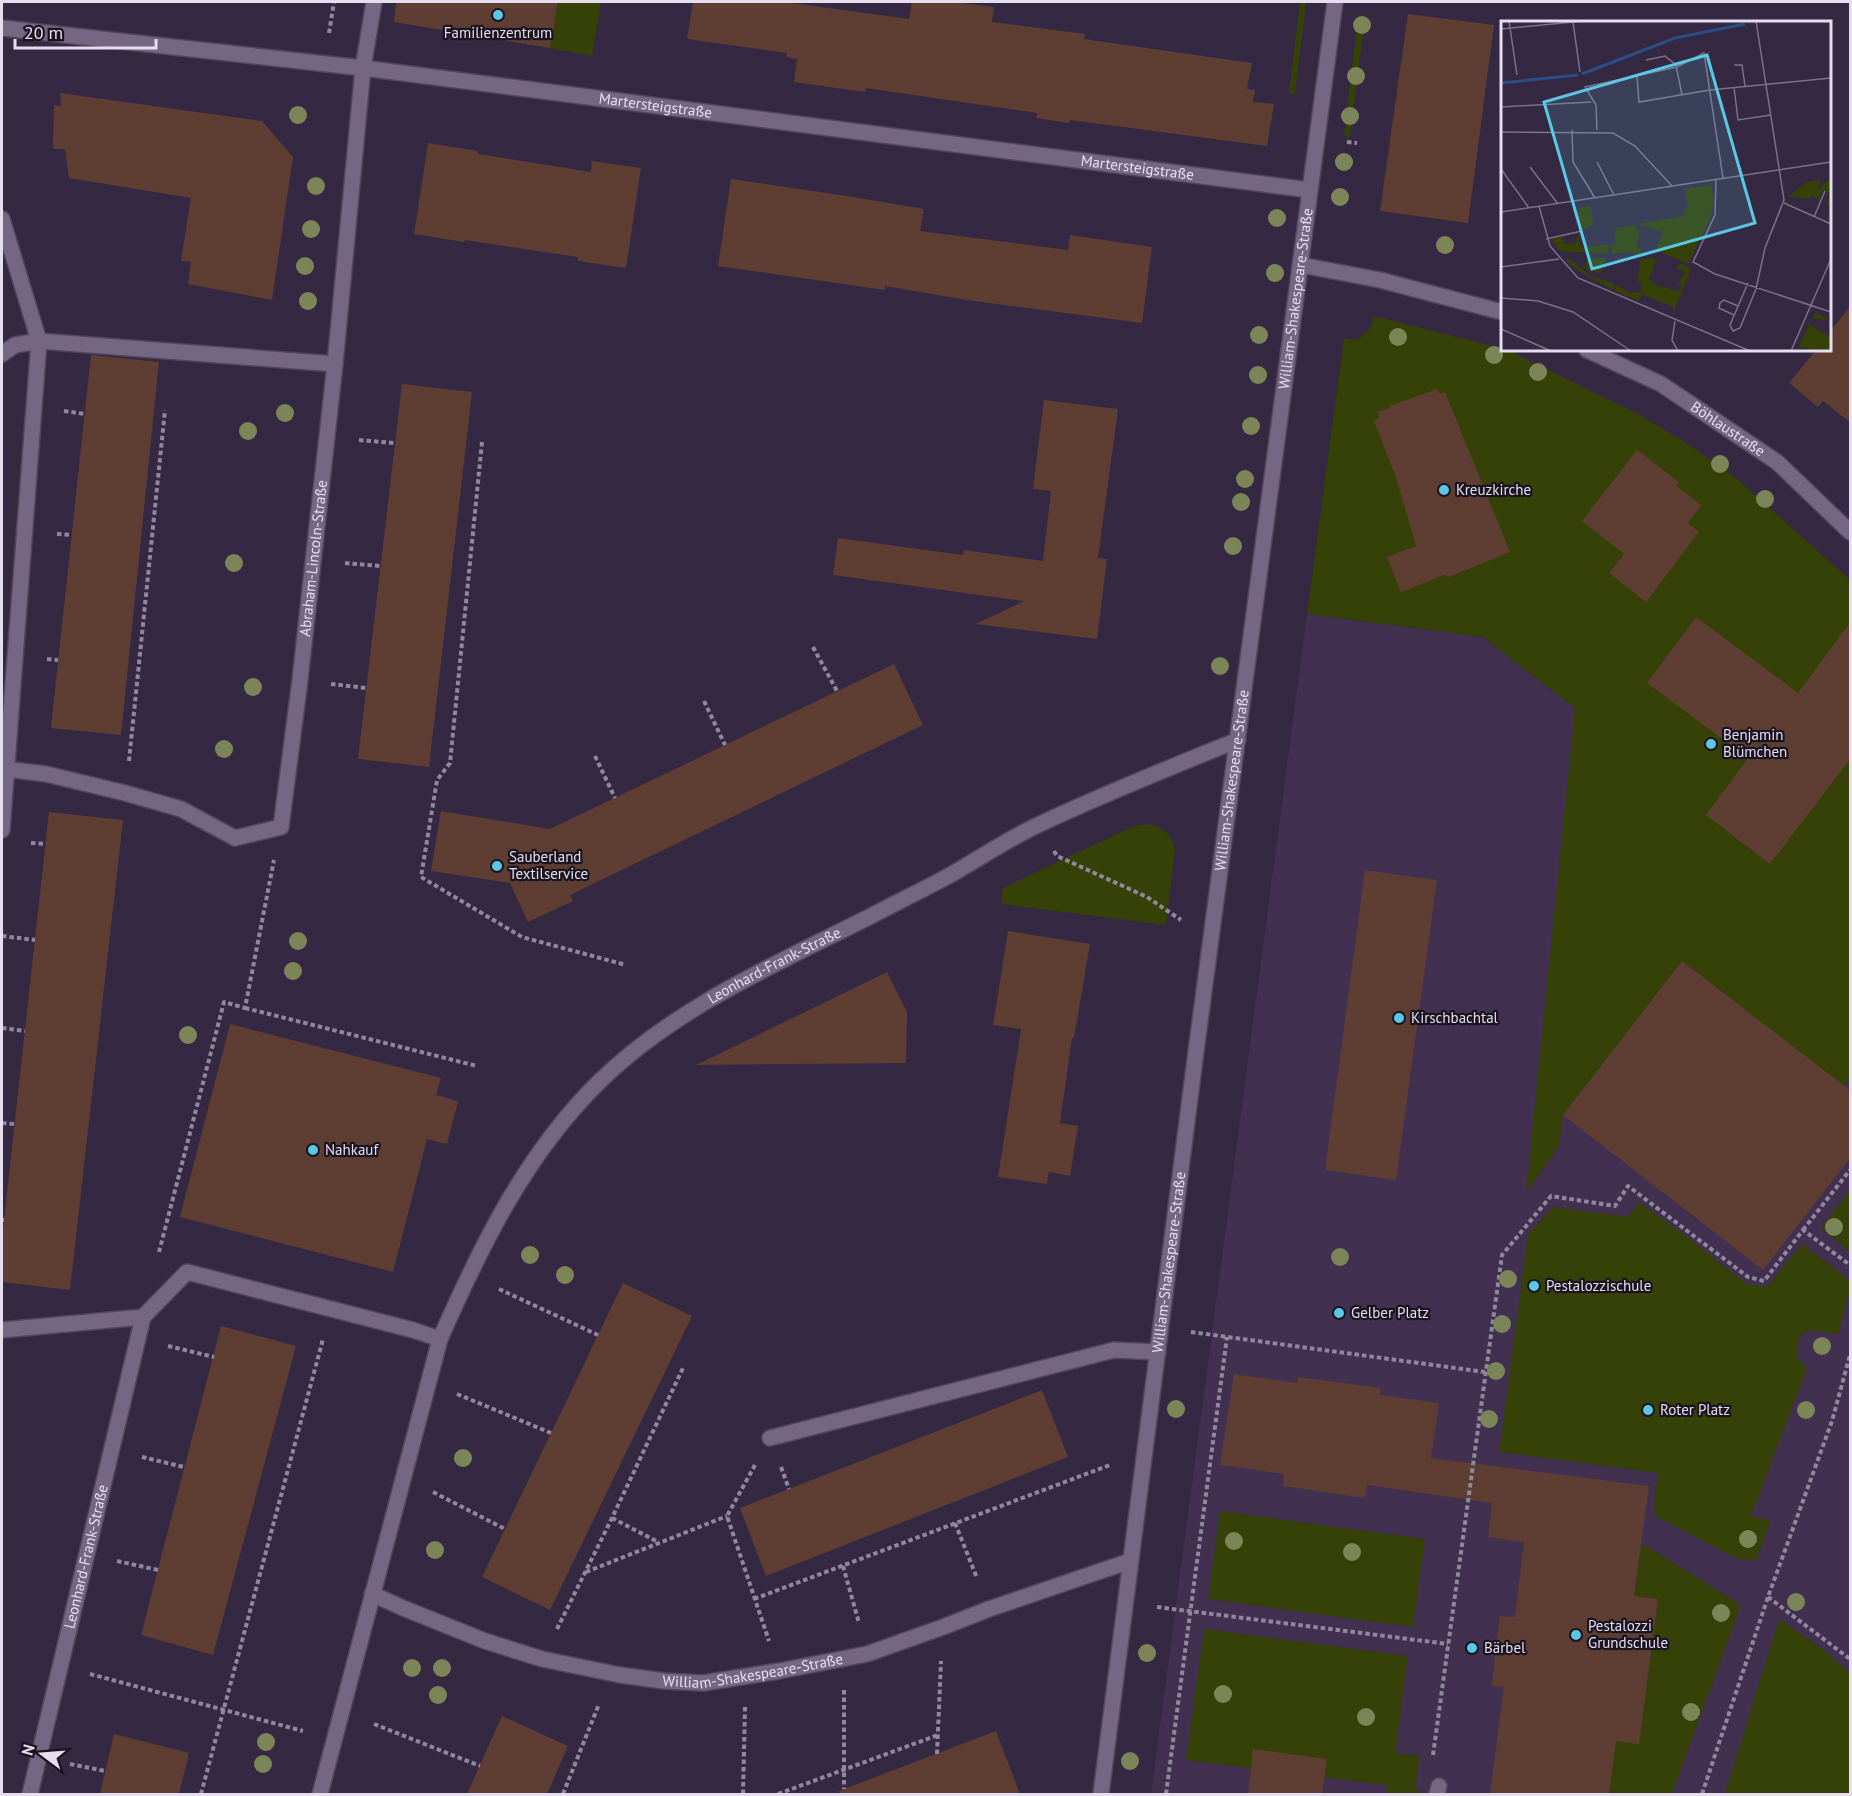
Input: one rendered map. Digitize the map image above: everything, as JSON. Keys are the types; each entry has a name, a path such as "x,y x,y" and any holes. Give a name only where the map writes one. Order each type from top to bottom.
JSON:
{"street":[{"name":"Abraham-Lincoln-Straße","path":"281,827 300,680 335,364 363,68 374,2"},
{"name":"William-Shakespeare-Straße","path":"1101,1794 1335,2"},
{"name":"Martersteigstraße","path":"2,28 363,68 1310,190"},
{"path":"2,219 39,341 2,830"},
{"path":"1301,265 1380,280 1501,311"},
{"path":"2,354 15,345 39,341 335,364"},
{"name":"Böhlaustraße","path":"1589,351 1661,384 1777,462 1851,532"},
{"name":"Leonhard-Frank-Straße","path":"320,1794 440,1339 468,1275 496,1220 520,1180 558,1127 600,1081 638,1047 716,995 949,875 1038,825 1238,740"},
{"path":"5,769 46,774 181,809 235,838 281,827"},
{"path":"2,1330 143,1317 187,1272 440,1339"},
{"name":"Leonhard-Frank-Straße","path":"30,1794 143,1317"},
{"path":"770,1438 1114,1350 1158,1352"},
{"name":"William-Shakespeare-Straße","path":"372,1594 485,1641 542,1659 664,1681 703,1683 867,1654 1130,1561"}],"path":[{"path":"125,793 165,410"},
{"path":"482,442 450,763 437,780 421,877 522,937 627,965"},
{"path":"813,647 837,691"},
{"path":"704,701 725,745"},
{"path":"595,756 615,798"},
{"path":"1038,825 1057,856 1147,897 1212,940"},
{"path":"245,1008 281,827"},
{"path":"2,936 35,940"},
{"path":"159,1253 224,1002 477,1066"},
{"path":"2,1028 25,1030"},
{"path":"2,1123 14,1124"},
{"path":"1438,1790 1429,1784 1502,1255 1551,1196 1615,1206 1629,1186 1748,1276 1764,1281 1851,1170"},
{"path":"1803,1230 1851,1265"},
{"path":"513,1296 598,1335"},
{"path":"201,1794 331,1309"},
{"path":"1161,1328 1485,1372"},
{"path":"1166,1794 1227,1337"},
{"path":"138,1340 214,1357"},
{"path":"1702,1794 1768,1597 1832,1420 1851,1355"},
{"path":"542,1659 683,1368"},
{"path":"429,1382 551,1433"},
{"path":"586,1572 727,1516 770,1438"},
{"path":"112,1450 184,1467"},
{"path":"754,1599 1144,1452"},
{"path":"403,1476 505,1529"},
{"path":"727,1516 779,1671"},
{"path":"612,1518 659,1543"},
{"path":"955,1523 989,1609"},
{"path":"87,1555 158,1570"},
{"path":"843,1566 867,1654"},
{"path":"1768,1597 1851,1659"},
{"path":"1126,1603 1448,1644"},
{"path":"937,1754 943,1627"},
{"path":"844,1659 844,1789"},
{"path":"61,1666 310,1733"},
{"path":"563,1794 612,1673"},
{"path":"743,1794 746,1677"},
{"path":"374,1724 480,1766"},
{"path":"778,1794 938,1735"}],"shaded area":[{"name":"Pestalozzischule","path":"1307,614 1483,637 1575,708 1850,985 1850,1794 1151,1794"}],"green space":[{"path":"558,2 601,2 592,56 550,48"},
{"path":"1300,2 1306,2 1295,94 1289,93"},
{"path":"1358,15 1365,16 1350,137 1344,136"},
{"path":"1374,316 1501,348 1501,351 1510,351 1640,415 1686,443 1736,478 1850,580 1850,1077 1844,1086 1682,961 1563,1115 1559,1146 1526,1193 1575,708 1483,637 1307,614 1344,338 1357,340 1371,328"},
{"path":"1147,824 1165,831 1175,848 1166,925 1001,904 1003,888 1134,826"},
{"path":"1850,1190 1850,1252 1821,1228"},
{"name":"Roter Platz","path":"1639,1202 1747,1284 1767,1287 1802,1244 1850,1281 1850,1290 1838,1334 1810,1330 1799,1337 1797,1358 1807,1368 1751,1516 1771,1520 1756,1561 1736,1558 1655,1516 1654,1504 1658,1473 1499,1452 1528,1234 1553,1207 1628,1217"},
{"path":"1220,1511 1425,1539 1413,1627 1208,1599"},
{"path":"1641,1543 1741,1605 1672,1794 1609,1794 1616,1741 1639,1743 1658,1599 1634,1596"},
{"path":"1779,1619 1822,1649 1850,1673 1850,1794 1725,1794"},
{"path":"1204,1629 1408,1656 1395,1753 1420,1756 1415,1790 1422,1792 1421,1794 1386,1794 1387,1785 1186,1760"}],"building":[{"name":"Familienzentrum","path":"396,2 558,2 550,48 394,22"},
{"path":"693,2 785,2 909,19 912,2 954,2 994,7 992,22 1085,34 1084,39 1252,63 1247,89 1255,90 1253,102 1274,104 1267,146 1070,120 1069,123 1036,118 1037,113 866,88 865,92 794,82 797,59 786,57 787,53 687,39"},
{"path":"1408,14 1494,25 1468,223 1380,211"},
{"path":"60,93 262,121 293,157 272,300 188,284 191,262 181,261 191,198 69,178 65,149 53,149 54,105 61,106"},
{"path":"428,143 478,151 478,154 591,172 592,161 641,168 626,268 578,261 578,257 414,234"},
{"path":"731,179 924,209 920,231 1068,250 1070,235 1152,247 1142,323 967,300 885,286 885,290 718,266"},
{"path":"1851,305 1851,423 1823,401 1818,407 1789,383 1815,351 1831,351 1831,331"},
{"path":"91,355 159,362 121,735 51,728"},
{"path":"402,384 472,392 429,767 358,759"},
{"name":"Kreuzkirche","path":"1437,389 1440,394 1445,392 1510,552 1449,577 1444,575 1401,592 1387,557 1416,546 1396,478 1374,421 1379,418 1377,412"},
{"path":"1044,400 1118,409 1098,558 1107,559 1097,639 976,624 1024,601 833,575 838,538 963,555 964,550 1043,561 1051,491 1033,489"},
{"path":"1637,450 1679,482 1676,485 1701,505 1688,523 1699,532 1646,602 1609,573 1624,554 1582,521"},
{"path":"1696,617 1798,693 1851,621 1851,758 1770,864 1706,815 1748,758 1647,683"},
{"path":"894,664 923,725 570,895 573,901 528,922 510,883 431,871 441,811 550,829"},
{"path":"49,812 123,820 70,1290 2,1282 2,1238"},
{"path":"1365,870 1437,880 1396,1180 1325,1170"},
{"path":"1008,931 1090,944 1074,1038 1072,1038 1060,1123 1078,1126 1070,1176 1049,1172 1047,1184 998,1177 1021,1029 993,1025"},
{"path":"1682,961 1851,1091 1851,1157 1763,1270 1563,1115"},
{"path":"887,972 907,1012 906,1063 696,1065"},
{"path":"230,1024 441,1078 436,1095 458,1101 447,1144 427,1139 393,1272 180,1217"},
{"path":"623,1283 692,1316 550,1610 482,1577"},
{"path":"221,1326 296,1346 213,1655 141,1635"},
{"name":"Pestalozzi Grundschule","path":"1234,1374 1297,1383 1298,1377 1381,1388 1380,1395 1439,1403 1431,1458 1649,1486 1634,1596 1658,1599 1639,1744 1616,1741 1609,1794 1490,1794 1504,1687 1492,1686 1495,1653 1500,1616 1515,1617 1524,1542 1488,1537 1492,1503 1367,1485 1365,1498 1283,1486 1284,1474 1220,1465"},
{"path":"1042,1390 1068,1457 766,1576 740,1508"},
{"path":"502,1716 568,1746 547,1794 467,1794"},
{"path":"996,1731 1020,1794 840,1794 839,1791"},
{"path":"114,1734 189,1753 179,1794 100,1794"},
{"path":"1253,1749 1327,1759 1322,1794 1248,1794"}],"place":[{"name":"Familienzentrum","path":"498,15"},
{"name":"Kreuzkirche","path":"1444,490"},
{"name":"Benjamin Blümchen","path":"1711,744"},
{"name":"Sauberland Textilservice","path":"497,866"},
{"name":"Kirschbachtal","path":"1399,1018"},
{"name":"Nahkauf","path":"313,1150"},
{"name":"Pestalozzischule","path":"1534,1286"},
{"name":"Gelber Platz","path":"1339,1313"},
{"name":"Roter Platz","path":"1648,1410"},
{"name":"Pestalozzi Grundschule","path":"1576,1635"},
{"name":"Bärbel","path":"1472,1648"}]}
